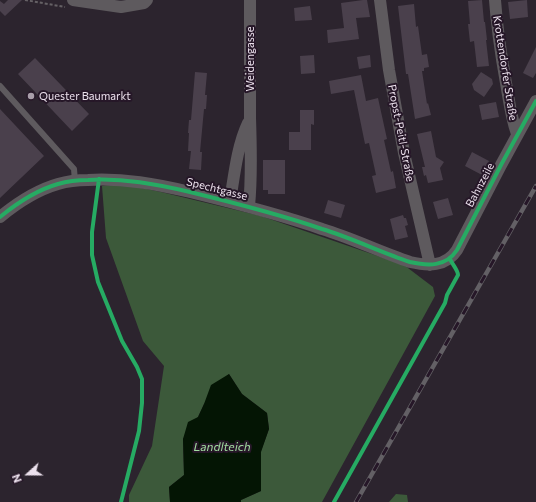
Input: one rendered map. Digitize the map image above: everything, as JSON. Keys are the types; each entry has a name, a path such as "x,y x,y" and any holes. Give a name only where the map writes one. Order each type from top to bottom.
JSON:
{"street":[{"path":"73,0 121,7 144,3 148,0"},
{"name":"Weidengasse","path":"249,206 250,0"},
{"name":"Propst-Peitl-Straße","path":"380,0 389,70 404,153 430,264"},
{"name":"Krottendorfer Straße","path":"495,0 503,65 514,126 517,134"},
{"name":"Bahnzeile","path":"430,264 444,262 450,259 454,254 536,101"},
{"name":"Weidengasse","path":"230,201 244,131 250,118"},
{"name":"Spechtgasse","path":"0,217 14,206 42,190 57,184 76,180 104,179 136,181 166,186 249,206 322,228 410,262 430,264"}],"lane":[{"path":"0,86 74,168 76,180"}],"green space":[{"path":"122,184 261,216 404,265 433,287 435,296 322,502 241,502 241,500 261,491 261,451 269,429 267,413 242,394 229,374 204,404 198,417 183,439 184,475 169,487 170,502 129,502 129,495 152,446 164,366 143,341 106,238 102,186"},
{"path":"396,494 407,495 408,502 389,502"}],"water":[{"name":"Landlteich","path":"229,374 242,394 267,413 269,429 261,452 261,491 241,500 241,502 170,502 169,487 184,475 183,439 188,422 198,417 211,385"}],"building":[{"path":"8,0 22,0 5,16 0,11 0,1 4,4"},
{"path":"367,0 370,17 356,18 359,39 328,43 327,30 344,28 341,3"},
{"path":"482,0 489,66 477,67 474,41 470,42 468,1"},
{"path":"527,0 528,17 510,19 508,2"},
{"path":"414,4 416,27 418,26 422,55 427,54 429,67 424,68 424,71 422,71 427,104 428,103 431,115 415,119 408,74 406,74 398,6"},
{"path":"310,6 312,20 295,21 294,8"},
{"path":"536,47 536,73 533,78 523,73"},
{"path":"314,55 315,73 301,74 300,56"},
{"path":"370,55 371,67 359,69 357,57"},
{"path":"35,58 89,114 72,131 18,74"},
{"path":"195,72 207,73 205,95 207,95 206,109 204,109 200,152 202,152 201,170 189,169 191,151 188,151 188,133 189,120 191,120"},
{"path":"481,72 492,79 493,84 484,97 474,90 472,84"},
{"path":"361,75 366,101 378,98 387,139 384,140 391,172 393,171 396,188 376,193 372,176 376,175 369,143 365,144 354,90 331,94 329,81"},
{"path":"496,102 499,117 482,120 479,105"},
{"path":"0,109 44,156 0,198"},
{"path":"300,110 314,110 314,125 311,124 311,150 289,150 289,132 300,132"},
{"path":"431,131 436,157 444,162 440,168 443,180 428,183 426,175 424,176 422,167 425,167 417,134"},
{"path":"472,152 489,161 482,175 465,166"},
{"path":"263,160 285,160 285,194 268,194 268,190 263,190"},
{"path":"448,198 453,215 438,219 433,202"},
{"path":"328,200 345,205 341,218 324,213"},
{"path":"403,215 404,218 406,218 408,225 405,226 408,237 395,240 390,219"}],"railway":[{"path":"356,502 536,186"}],"cycle path":[{"path":"0,217 13,207 42,190 58,184 80,180 127,181 152,184 224,200 290,218 410,262 436,264 448,260 457,250 536,101"},
{"path":"99,179 92,232 92,255 98,282 122,341 142,379 142,403 139,431 121,502"},
{"path":"334,502 445,303 447,295 458,275 450,259"}],"place":[{"name":"Quester Baumarkt","path":"31,96"}]}
